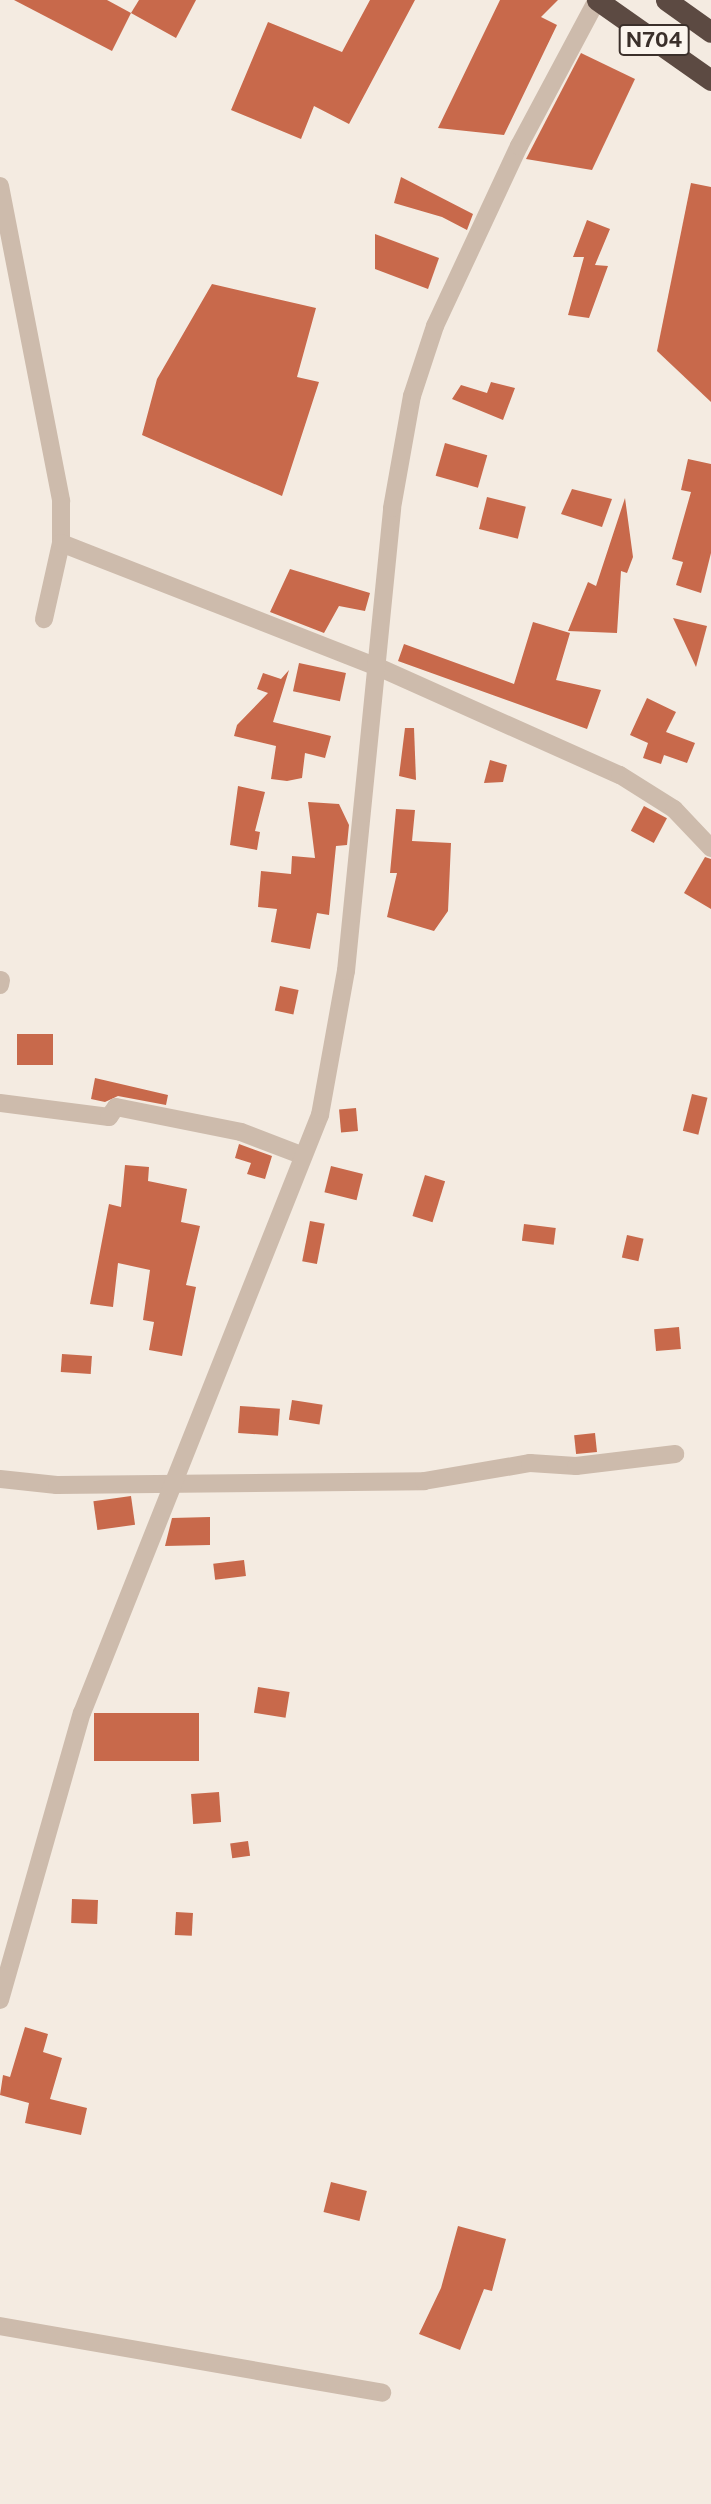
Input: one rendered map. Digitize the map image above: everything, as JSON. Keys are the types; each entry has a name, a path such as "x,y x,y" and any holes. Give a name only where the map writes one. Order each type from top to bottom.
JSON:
{"highway":[{"name":"N704","path":"597,0 711,80"},
{"name":"N704","path":"666,0 711,32"}],"street":[{"path":"0,2000 82,1713 301,1154 320,1115 346,971 392,508 412,396 435,326 519,146 597,0"},
{"path":"0,186 61,501 61,542 44,619"},
{"path":"61,542 378,667 620,775 674,809 711,848"},
{"path":"0,1103 109,1117 116,1107 241,1132 301,1154"},
{"path":"0,1479 57,1485 171,1481 424,1481 530,1463 576,1466 675,1454"},
{"path":"0,2326 382,2393"}],"building":[{"path":"14,0 107,0 131,13 112,51"},
{"path":"139,0 196,0 176,38 131,13"},
{"path":"370,0 415,0 349,124 314,106 301,139 231,110 268,22 342,52"},
{"path":"500,0 558,0 541,17 557,25 504,135 438,128"},
{"path":"581,53 635,79 592,170 526,159"},
{"path":"401,177 473,214 467,230 442,217 394,203"},
{"path":"691,183 711,187 711,402 657,351"},
{"path":"587,220 610,229 595,265 608,266 589,318 568,315 584,257 573,257"},
{"path":"375,234 439,258 428,289 375,269"},
{"path":"212,284 316,308 297,377 319,382 282,496 142,435 157,379"},
{"path":"491,382 515,388 503,420 452,399 461,385 487,393"},
{"path":"445,443 487,455 478,488 436,476"},
{"path":"688,459 711,464 711,553 701,593 676,585 683,562 672,559 691,492 681,490"},
{"path":"572,489 612,499 602,527 561,514"},
{"path":"487,497 526,507 518,539 479,529"},
{"path":"625,498 633,557 627,573 621,571 617,633 568,631 588,582 596,586"},
{"path":"290,569 370,593 365,611 339,606 324,633 270,612"},
{"path":"673,618 707,626 696,667"},
{"path":"533,622 570,633 556,680 601,690 587,729 398,661 404,644 514,684"},
{"path":"299,663 346,673 340,701 293,691"},
{"path":"289,670 273,722 331,736 325,758 305,753 302,778 287,781 271,779 276,746 234,736 237,725 268,693 257,689 263,673 281,679"},
{"path":"647,698 676,712 666,732 695,743 687,763 664,755 661,764 643,758 648,743 630,735"},
{"path":"405,728 414,728 416,780 399,776"},
{"path":"490,760 507,765 503,782 484,783"},
{"path":"238,786 265,792 255,831 260,832 257,850 230,845"},
{"path":"308,802 339,804 349,825 347,845 336,846 329,915 317,913 310,949 271,942 277,909 258,907 261,871 291,874 292,856 315,858"},
{"path":"644,806 667,818 654,843 631,831"},
{"path":"396,809 415,810 412,841 451,843 448,911 434,931 387,917 397,873 390,873"},
{"path":"705,857 711,859 711,909 684,893"},
{"path":"280,986 299,990 293,1014 275,1010"},
{"path":"17,1034 53,1034 53,1065 17,1065"},
{"path":"95,1078 168,1095 166,1105 118,1096 105,1102 91,1099"},
{"path":"692,1094 708,1098 698,1135 683,1131"},
{"path":"356,1108 358,1131 341,1132 339,1109"},
{"path":"239,1144 272,1156 265,1179 247,1174 251,1163 235,1158"},
{"path":"125,1165 149,1167 148,1181 187,1189 181,1222 200,1226 186,1285 196,1287 182,1356 149,1350 154,1322 143,1320 150,1270 118,1263 113,1307 90,1304 109,1204 121,1207"},
{"path":"331,1166 363,1174 356,1200 324,1192"},
{"path":"425,1175 445,1181 433,1222 412,1216"},
{"path":"310,1221 325,1224 317,1264 302,1261"},
{"path":"524,1224 556,1228 554,1245 522,1241"},
{"path":"627,1235 644,1239 638,1261 622,1257"},
{"path":"679,1327 681,1349 656,1351 654,1329"},
{"path":"62,1354 92,1356 91,1374 61,1372"},
{"path":"292,1400 323,1405 319,1425 289,1420"},
{"path":"240,1406 280,1409 278,1436 238,1433"},
{"path":"595,1433 597,1452 576,1454 574,1435"},
{"path":"131,1496 135,1525 97,1530 93,1501"},
{"path":"210,1517 210,1545 165,1546 172,1518"},
{"path":"244,1560 246,1576 215,1580 213,1564"},
{"path":"258,1687 290,1692 286,1718 254,1713"},
{"path":"94,1713 199,1713 199,1761 94,1761"},
{"path":"219,1792 221,1822 193,1824 191,1794"},
{"path":"248,1841 250,1856 232,1858 230,1844"},
{"path":"72,1899 98,1900 97,1924 71,1923"},
{"path":"176,1912 193,1913 192,1936 175,1935"},
{"path":"25,2027 48,2034 43,2052 62,2058 50,2099 87,2108 81,2135 25,2123 29,2103 0,2095 3,2075 10,2077"},
{"path":"331,2182 367,2191 359,2221 324,2212"},
{"path":"458,2226 506,2239 492,2291 484,2289 460,2350 419,2334 441,2288"}]}
